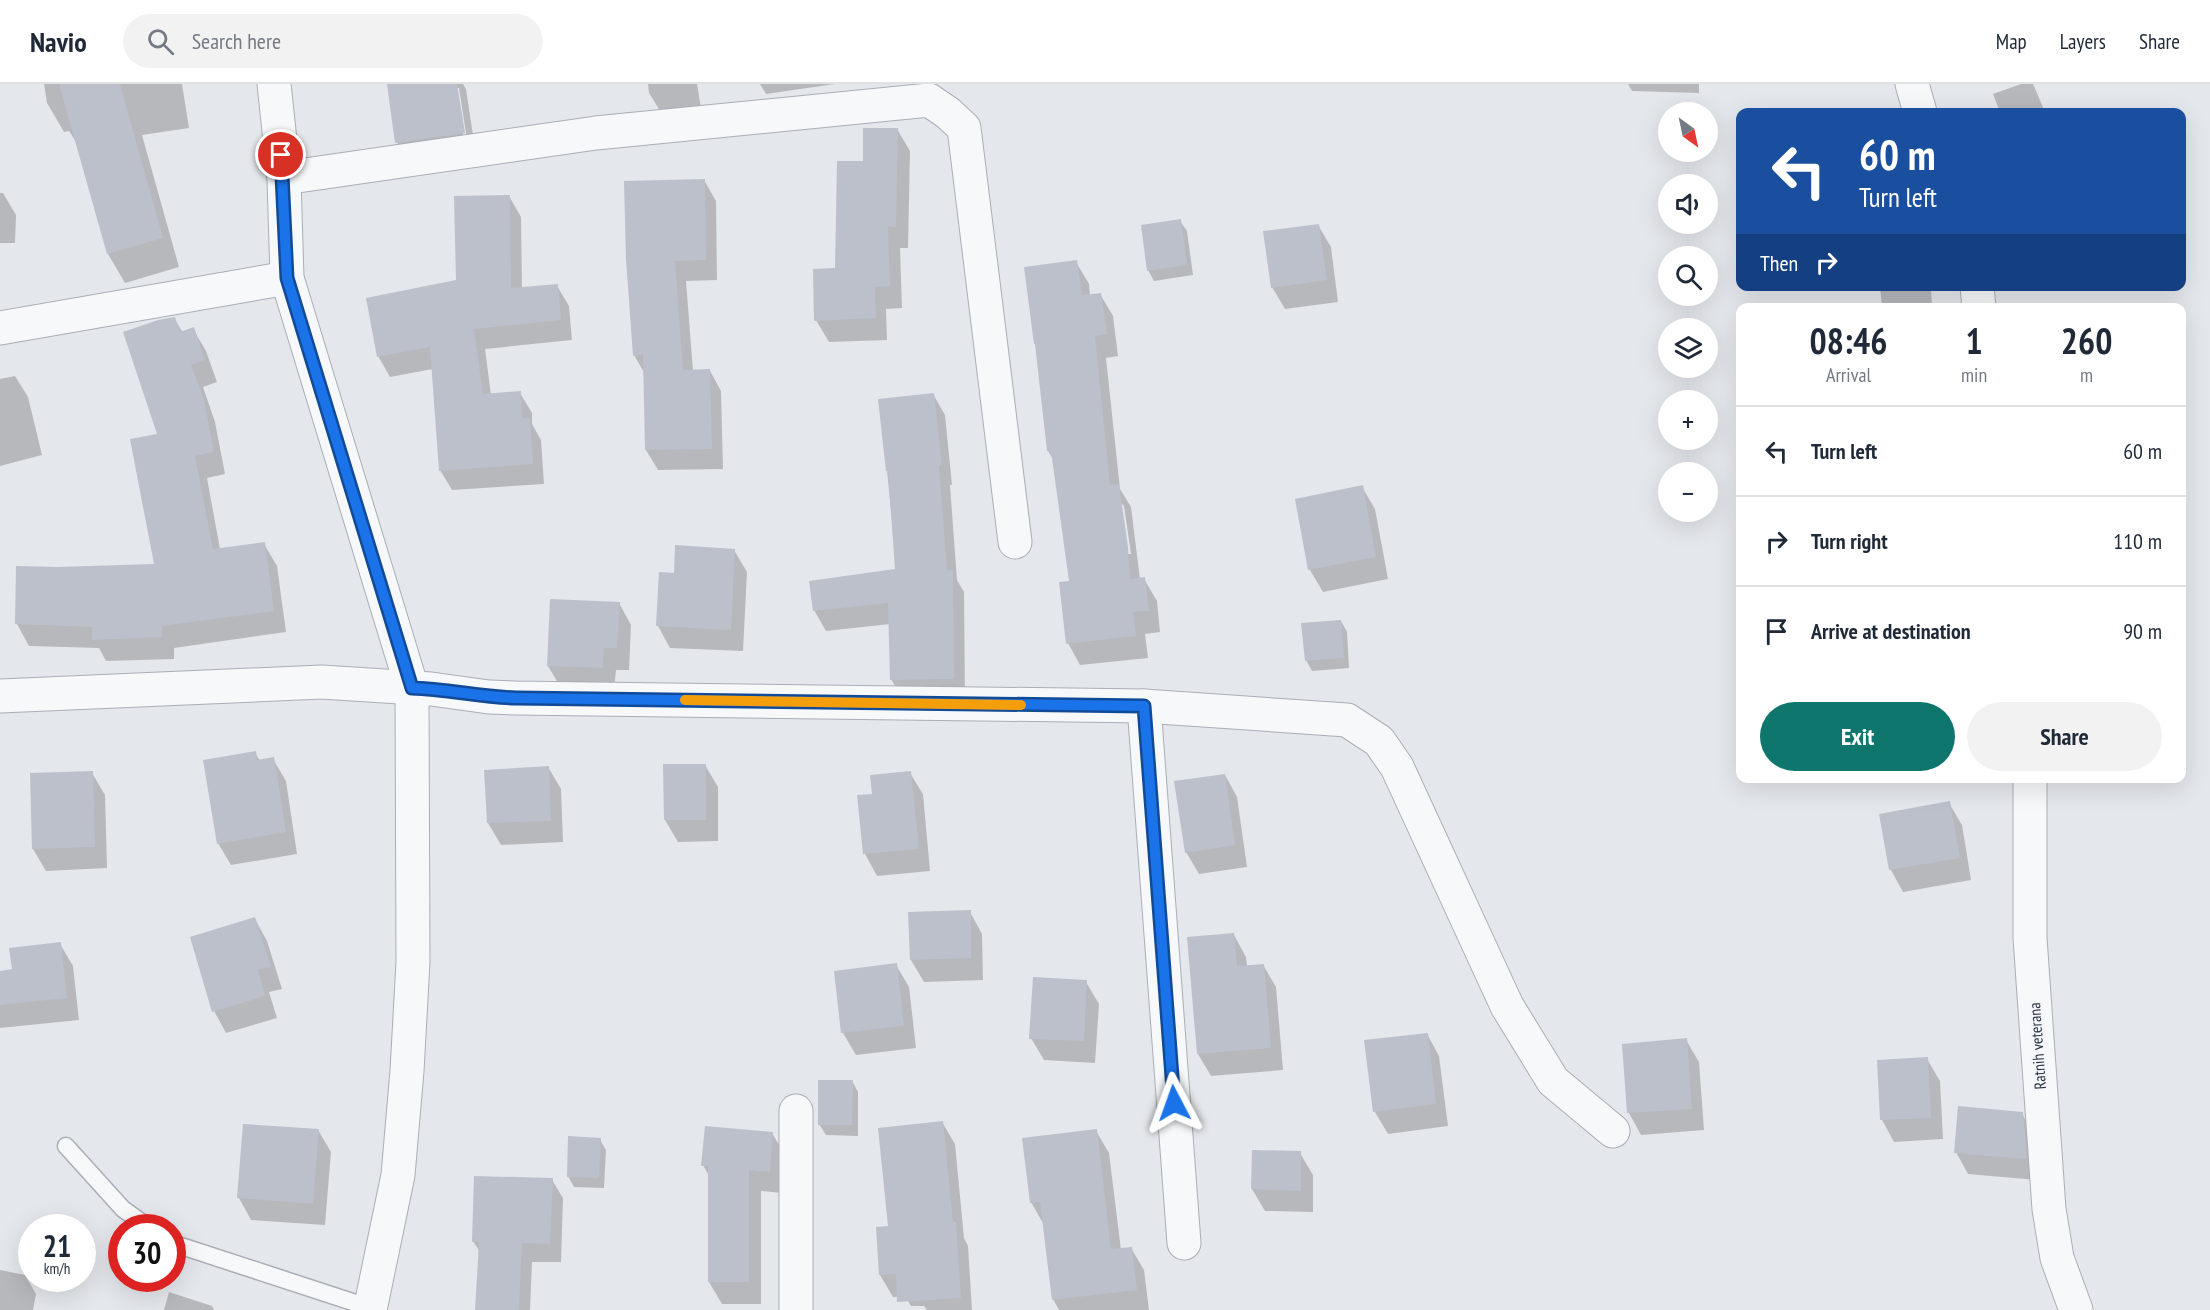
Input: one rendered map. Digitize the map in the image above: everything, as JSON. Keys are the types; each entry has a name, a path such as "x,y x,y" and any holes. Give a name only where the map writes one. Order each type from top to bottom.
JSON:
{"street":[{"path":"274,84 284,178 287,278 412,688 413,962 407,1060 398,1175 370,1309"},
{"path":"1912,84 1919,108"},
{"path":"284,178 596,133 929,100 964,128 1015,542"},
{"path":"0,328 287,278"},
{"path":"0,696 322,682 431,689 489,697 1144,706 1347,720 1379,741 1397,767 1507,1006 1553,1081 1613,1131"},
{"path":"1144,706 1184,1243"},
{"name":"Ratnih veterana","path":"2030,783 2030,938 2048,1199 2057,1258 2076,1310"},
{"path":"796,1111 796,1310"}],"lane":[{"path":"66,1146 130,1214"},
{"path":"186,1248 370,1309"}],"building":[{"path":"59,84 120,84 163,238 107,254"},
{"path":"387,84 457,84 465,133 395,143"},
{"path":"863,128 898,128 896,227 888,226 890,286 875,287 876,318 814,321 813,269 835,268 837,161 863,161"},
{"path":"705,179 706,260 675,261 683,370 710,369 712,449 645,450 643,355 633,356 626,259 624,181"},
{"path":"510,195 511,288 558,284 561,320 474,329 483,394 521,391 522,418 530,418 533,464 439,471 430,347 377,357 366,298 456,280 454,196"},
{"path":"1181,219 1187,265 1147,271 1141,225"},
{"path":"1319,224 1327,280 1271,288 1263,231"},
{"path":"1077,260 1082,295 1101,293 1107,334 1095,336 1110,485 1119,484 1130,579 1145,577 1149,611 1133,612 1136,636 1066,644 1059,582 1069,581 1051,451 1047,451 1024,267"},
{"path":"175,317 180,332 194,327 205,360 191,365 204,399 214,452 195,456 213,549 265,542 274,611 162,626 162,637 92,640 92,627 15,624 16,566 154,564 130,439 157,434 123,332 158,320"},
{"path":"934,393 942,465 939,465 947,570 953,570 954,679 890,680 888,603 813,611 809,581 895,569 888,471 886,471 878,399"},
{"path":"1363,485 1376,557 1308,570 1295,499"},
{"path":"675,545 735,549 731,630 656,626 659,572 674,573"},
{"path":"550,599 620,602 617,648 604,648 603,668 547,666"},
{"path":"1341,620 1344,658 1305,661 1301,623"},
{"path":"256,751 257,760 274,757 286,832 217,844 203,760"},
{"path":"663,764 706,764 706,820 664,820"},
{"path":"549,766 551,821 487,823 484,770"},
{"path":"93,771 95,847 32,849 30,773"},
{"path":"911,771 919,849 863,854 857,795 872,794 870,775"},
{"path":"1225,774 1235,845 1185,853 1174,781"},
{"path":"1950,801 1960,858 1889,870 1879,814"},
{"path":"971,910 971,958 910,960 908,912"},
{"path":"255,917 271,967 258,970 265,996 212,1012 190,937"},
{"path":"1234,933 1237,966 1264,964 1271,1048 1197,1054 1187,937"},
{"path":"61,942 67,998 0,1005 0,971 12,969 9,948"},
{"path":"897,963 904,1026 841,1033 834,971"},
{"path":"1033,977 1087,980 1084,1041 1029,1039"},
{"path":"1428,1033 1436,1104 1373,1112 1364,1040"},
{"path":"1687,1038 1692,1109 1627,1113 1622,1044"},
{"path":"1928,1057 1931,1118 1880,1120 1877,1060"},
{"path":"818,1080 853,1080 852,1125 818,1125"},
{"path":"1958,1106 2023,1112 2027,1159 1954,1153"},
{"path":"943,1121 953,1222 956,1222 961,1298 897,1302 896,1274 879,1275 876,1227 888,1226 878,1128"},
{"path":"243,1124 319,1129 313,1204 237,1198"},
{"path":"705,1126 773,1132 770,1172 749,1170 749,1282 708,1282 708,1166 701,1166"},
{"path":"1097,1129 1111,1249 1132,1247 1137,1290 1052,1300 1040,1202 1030,1203 1022,1138"},
{"path":"568,1136 601,1138 599,1178 567,1177"},
{"path":"1252,1150 1301,1151 1301,1191 1251,1189"},
{"path":"474,1176 553,1178 550,1244 522,1243 519,1310 475,1310 479,1242 472,1242"}],"slow traffic":[{"path":"685,700 1021,705"}],"route":[{"path":"281,155 284,178 287,278 412,688 516,698 1144,706 1174,1103"}]}
